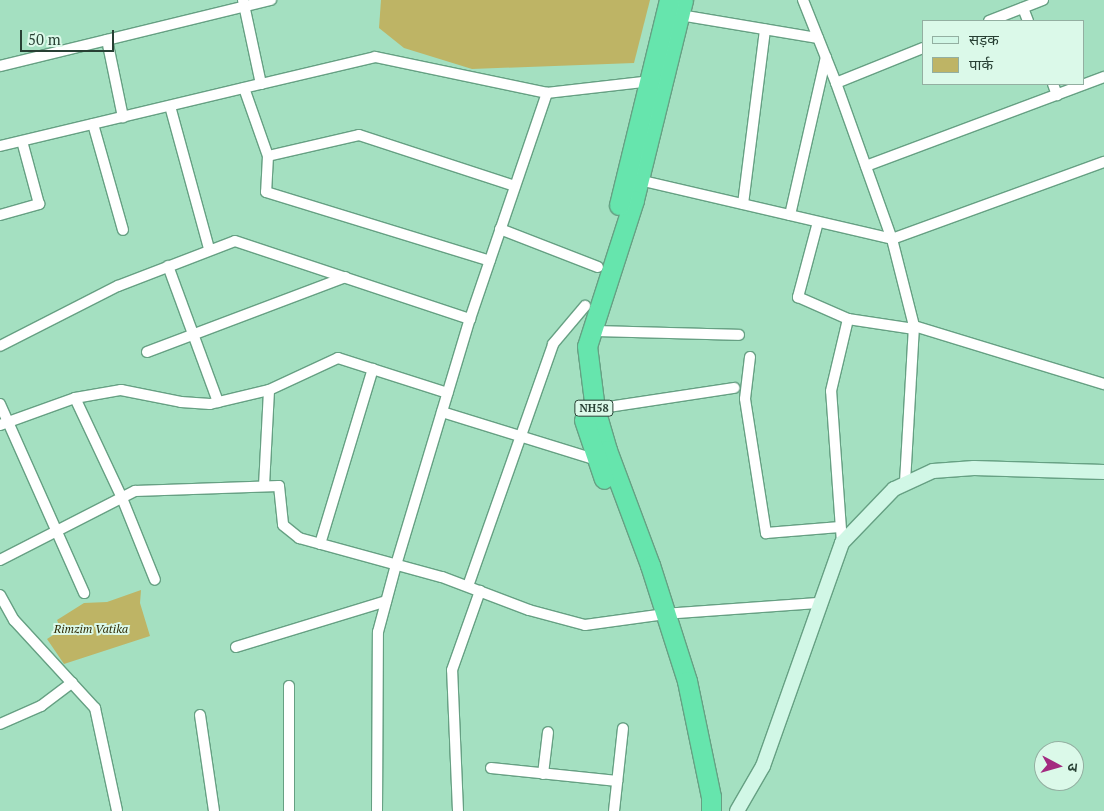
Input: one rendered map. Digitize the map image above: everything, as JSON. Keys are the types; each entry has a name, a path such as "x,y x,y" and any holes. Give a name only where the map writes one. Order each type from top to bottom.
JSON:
{"highway":[{"name":"NH58","path":"677,5 622,196 574,345 582,412 597,460 687,681 711,797 711,811"},
{"name":"NH58","path":"656,82 639,180 587,346 594,409 659,615 698,798 698,811"}],"street":[{"path":"0,66 107,40 244,3 271,0"},
{"path":"803,0 836,82 892,239 914,328 905,484"},
{"path":"993,20 1043,0"},
{"path":"244,3 261,84"},
{"path":"677,5 765,29 818,38"},
{"path":"1023,8 1028,20"},
{"path":"742,204 765,29"},
{"path":"107,40 122,117"},
{"path":"836,82 922,48"},
{"path":"0,146 375,57 547,93 656,82"},
{"path":"790,215 826,57"},
{"path":"1084,85 1104,77"},
{"path":"1053,85 1057,95"},
{"path":"866,166 1083,85"},
{"path":"244,88 268,156 266,192 490,261"},
{"path":"377,811 378,632 396,565 470,319 547,93"},
{"path":"170,106 209,250"},
{"path":"93,124 123,230"},
{"path":"268,156 359,135 515,186"},
{"path":"23,141 43,206"},
{"path":"0,215 40,204 23,141"},
{"path":"639,180 892,239 1104,162"},
{"path":"818,222 798,297 848,319 914,328 1104,384"},
{"path":"500,230 598,267"},
{"path":"0,346 118,286 235,241 470,319"},
{"path":"168,266 218,402"},
{"path":"147,352 345,277"},
{"path":"468,586 553,344 586,306"},
{"path":"842,543 831,391 848,319"},
{"path":"591,332 739,335"},
{"path":"750,357 745,399 766,533 840,527"},
{"path":"3,424 75,398 121,390 180,402 218,402 269,390 338,358 448,393"},
{"path":"320,544 373,369"},
{"path":"594,409 734,388"},
{"path":"264,486 269,390"},
{"path":"75,398 122,498 155,580"},
{"path":"0,404 3,424 84,593"},
{"path":"442,412 597,460"},
{"path":"737,811 763,766 842,543 894,489 934,471 974,468 1104,472"},
{"path":"0,560 136,491 279,486 283,525 299,538 468,586 529,610 585,625 659,615 820,603"},
{"path":"458,811 452,670 480,591"},
{"path":"0,595 14,620 96,708 117,811"},
{"path":"236,647 386,601"},
{"path":"0,724 41,706 72,683"},
{"path":"289,686 290,811"},
{"path":"200,715 214,811"},
{"path":"614,811 624,728"},
{"path":"542,774 548,732"},
{"path":"491,768 617,781"}],"green space":[{"path":"381,0 650,0 634,63 472,69 404,48 379,28"},
{"name":"Rimzim Vatika","path":"141,590 140,603 150,636 64,664 47,639 61,630 57,620 84,603 107,602"}]}
